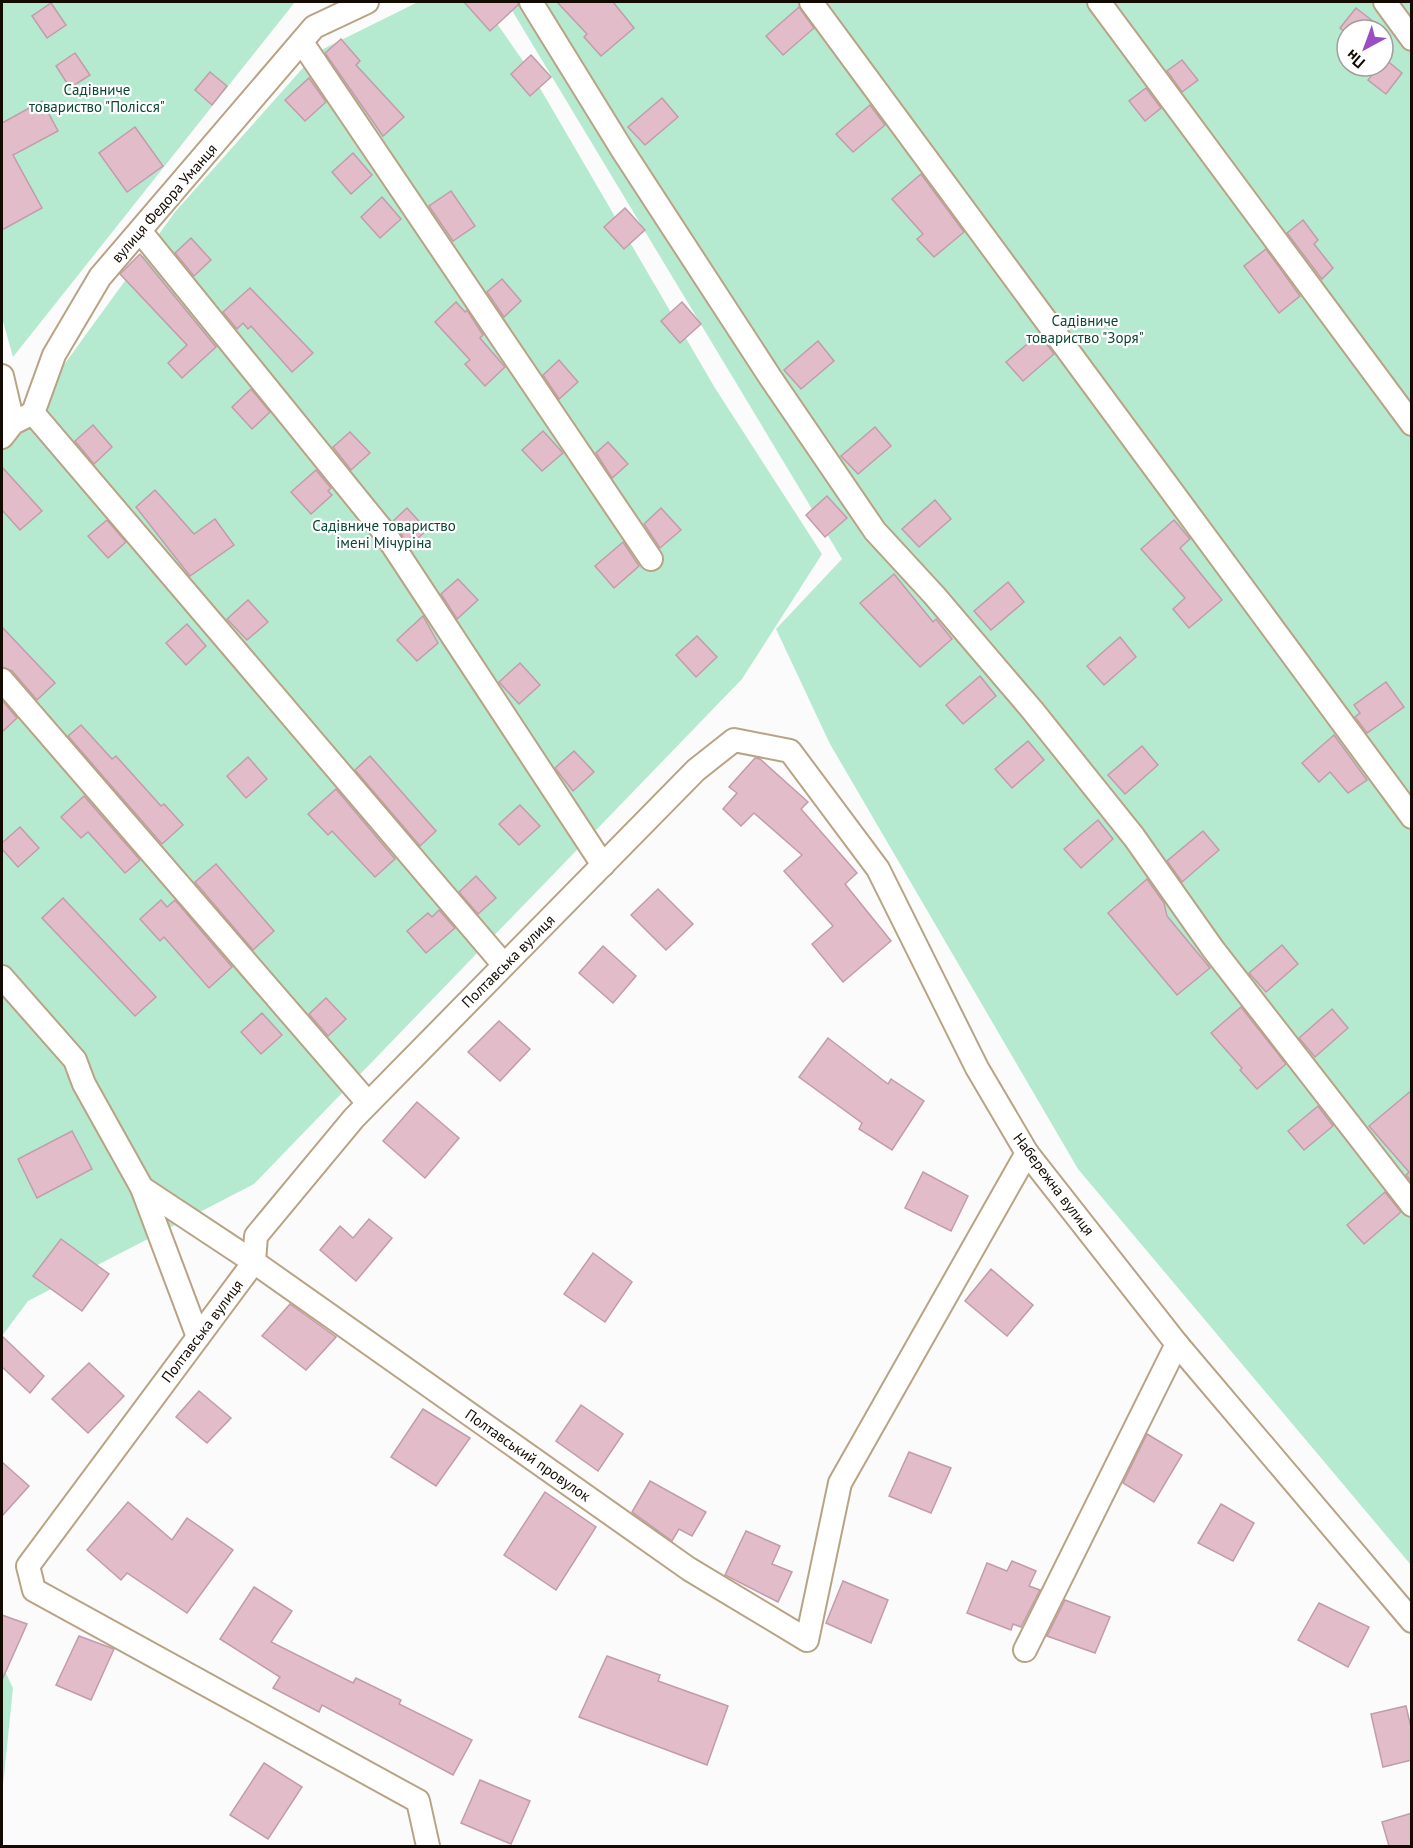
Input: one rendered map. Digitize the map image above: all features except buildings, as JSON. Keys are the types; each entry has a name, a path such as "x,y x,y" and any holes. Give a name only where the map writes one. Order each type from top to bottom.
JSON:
{"street":[{"name":"вулиця Федора Уманця","path":"16,424 100,277 303,44 314,27 367,2"},
{"path":"531,2 719,298 875,531 934,595 1033,711 1134,837 1213,949 1412,1205"},
{"path":"811,2 1412,817"},
{"path":"1099,2 1412,424"},
{"path":"1385,2 1412,39"},
{"path":"303,44 651,559"},
{"path":"140,231 384,532 603,866"},
{"path":"2,376 16,424 504,965"},
{"path":"2,680 368,1103"},
{"name":"Полтавська вулиця","path":"428,1846 418,1801 34,1590 28,1566 254,1262 256,1236 368,1103 696,770 734,740"},
{"name":"Набережна вулиця","path":"734,740 790,751 878,869 977,1068 1027,1153 1177,1344 1412,1622"},
{"path":"2,977 75,1060 84,1083 142,1188 198,1337"},
{"name":"Полтавський провулок","path":"142,1188 254,1262 689,1569 807,1640 840,1483 1027,1153"},
{"path":"1025,1650 1177,1344"}],"green space":[{"name":"Садівниче товариство \"Полісся\"","path":"2,2 295,2 13,357 2,318"},
{"name":"Садівниче товариство імені Мічуріна","path":"418,2 482,2 530,71 715,388 822,554 742,679 254,1184 28,1301 2,1336 2,450 175,212 317,52"},
{"name":"Садівниче товариство \"Зоря\"","path":"507,2 1411,2 1411,1565 1078,1169 830,744 776,629 842,559"},
{"path":"2,1665 13,1688 2,1795"}]}
